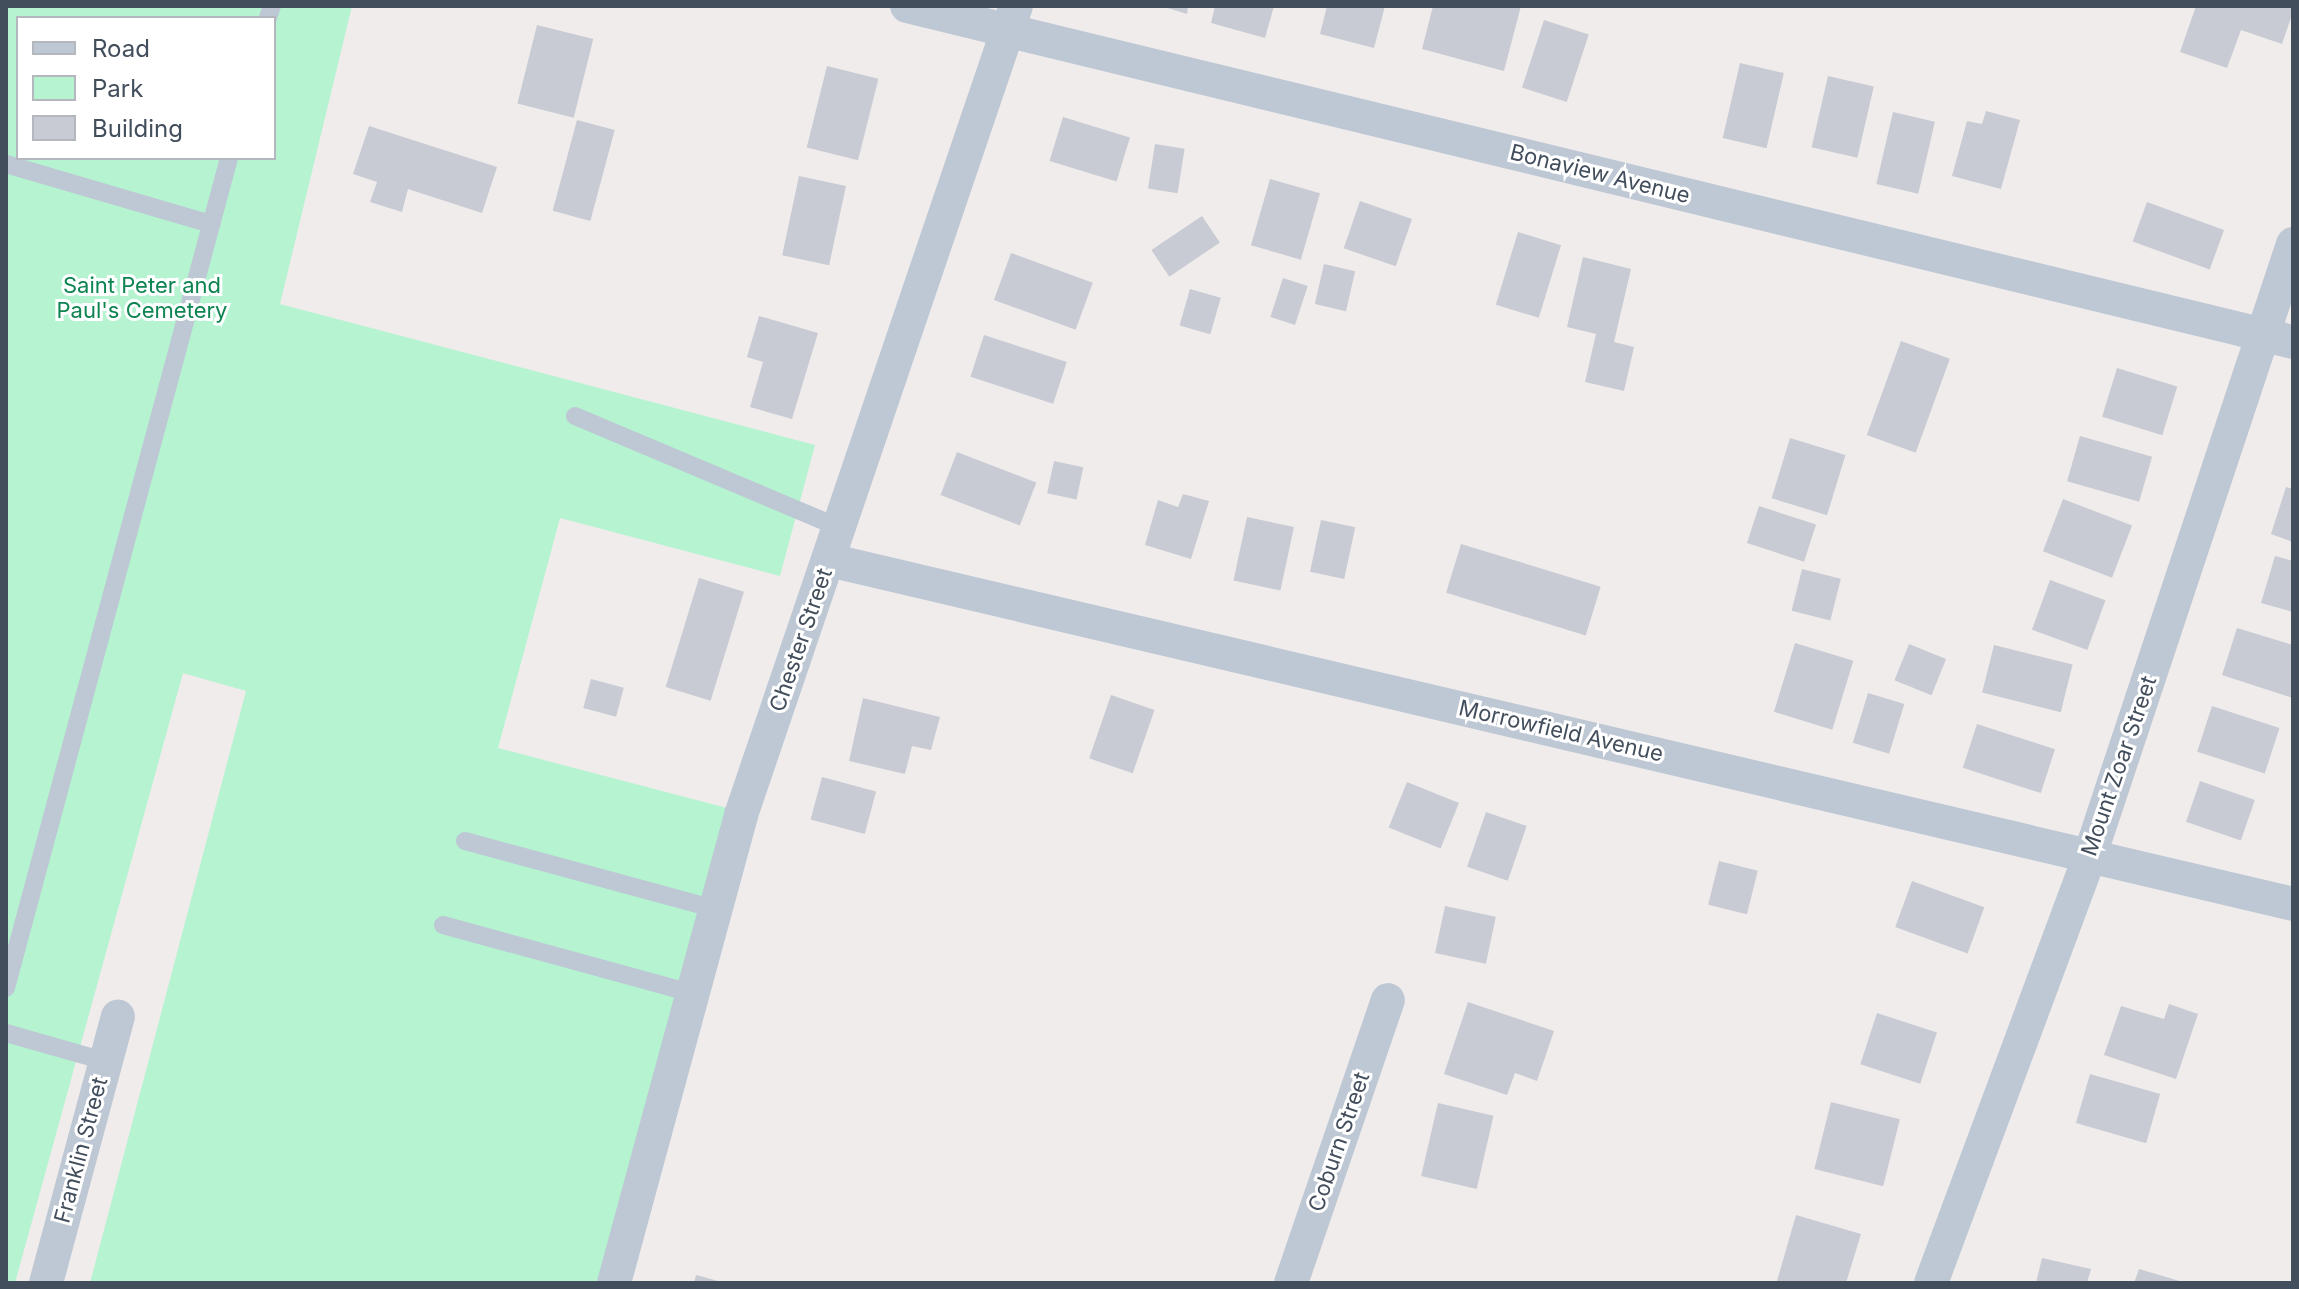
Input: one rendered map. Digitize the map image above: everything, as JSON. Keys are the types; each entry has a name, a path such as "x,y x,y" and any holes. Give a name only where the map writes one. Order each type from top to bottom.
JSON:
{"street":[{"name":"Bonaview Avenue","path":"907,6 1012,18 2278,338"},
{"name":"Chester Street","path":"614,1283 741,815 1012,18"},
{"name":"Mount Zoar Street","path":"1931,1283 2278,338 2293,244"},
{"name":"Morrowfield Avenue","path":"834,544 2293,904"},
{"name":"Coburn Street","path":"1291,1283 1388,1000"},
{"name":"Franklin Street","path":"46,1283 118,1017"}],"lane":[{"path":"6,988 228,160"},
{"path":"6,164 211,224"},
{"path":"575,416 834,544"},
{"path":"465,841 715,909"},
{"path":"443,925 692,993"},
{"path":"6,1033 104,1061"}],"green space":[{"name":"Saint Peter and Paul's Cemetery","path":"6,6 352,6 280,304 815,445 780,576 560,518 498,748 727,808 601,1283 90,1283 246,691 183,673 15,1283 6,1283"}],"building":[{"path":"1161,6 1188,6 1187,14"},
{"path":"1215,6 1274,6 1265,38 1211,23"},
{"path":"1327,6 1385,6 1374,48 1320,34"},
{"path":"1433,6 1521,6 1504,71 1422,49"},
{"path":"2196,6 2293,6 2293,12 2282,44 2241,30 2227,68 2180,52"},
{"path":"1544,20 1589,35 1567,102 1522,88"},
{"path":"537,25 593,39 574,118 517,104"},
{"path":"1740,63 1784,73 1767,148 1723,138"},
{"path":"827,66 878,79 858,160 807,148"},
{"path":"1828,76 1874,87 1857,158 1812,147"},
{"path":"1986,111 2020,120 2001,189 1952,176 1967,121 1982,124"},
{"path":"1893,112 1935,122 1918,194 1876,184"},
{"path":"1063,117 1130,137 1116,181 1050,161"},
{"path":"577,120 615,130 590,221 553,211"},
{"path":"369,126 497,167 482,213 408,189 402,212 370,202 377,182 353,174"},
{"path":"1155,144 1185,149 1178,193 1148,188"},
{"path":"799,176 846,186 829,265 782,255"},
{"path":"1270,179 1320,193 1301,260 1251,245"},
{"path":"1360,201 1412,219 1396,266 1344,248"},
{"path":"2147,202 2224,230 2210,270 2133,241"},
{"path":"1202,216 1220,243 1169,277 1151,250"},
{"path":"1518,232 1561,245 1539,318 1496,305"},
{"path":"1011,253 1093,283 1076,330 994,300"},
{"path":"1583,257 1631,269 1614,342 1634,347 1624,391 1585,382 1596,334 1567,327"},
{"path":"1324,264 1355,271 1346,311 1315,304"},
{"path":"1283,278 1308,286 1295,325 1270,317"},
{"path":"1190,289 1221,298 1210,334 1180,326"},
{"path":"759,316 818,333 792,419 750,407 763,362 747,357"},
{"path":"984,335 1067,362 1053,404 970,377"},
{"path":"1901,341 1950,359 1916,453 1867,435"},
{"path":"2117,368 2177,386 2162,435 2102,417"},
{"path":"2080,436 2152,457 2139,502 2067,481"},
{"path":"1790,438 1845,455 1827,515 1772,498"},
{"path":"957,452 1036,482 1020,525 941,495"},
{"path":"1054,461 1083,467 1076,500 1047,493"},
{"path":"2286,487 2293,489 2293,542 2271,534"},
{"path":"1183,494 1209,501 1191,559 1145,545 1158,500 1178,507"},
{"path":"2063,499 2132,526 2112,578 2043,551"},
{"path":"1759,506 1816,525 1804,562 1747,543"},
{"path":"1247,517 1294,527 1280,591 1233,581"},
{"path":"1321,520 1355,527 1344,579 1310,572"},
{"path":"1461,544 1601,587 1586,635 1446,593"},
{"path":"2275,556 2293,561 2293,612 2261,603"},
{"path":"1802,569 1841,579 1830,620 1792,611"},
{"path":"699,578 744,592 711,701 666,687"},
{"path":"2050,580 2105,600 2087,650 2032,630"},
{"path":"2237,628 2293,645 2293,698 2222,675"},
{"path":"1795,643 1853,661 1832,730 1774,712"},
{"path":"1909,644 1946,659 1931,695 1894,680"},
{"path":"1994,645 2073,665 2061,712 1982,693"},
{"path":"591,679 624,688 616,717 583,708"},
{"path":"1868,693 1904,704 1889,754 1853,743"},
{"path":"1111,695 1154,710 1133,773 1089,758"},
{"path":"863,698 940,717 931,750 912,746 905,774 849,761"},
{"path":"2212,706 2280,728 2265,774 2197,752"},
{"path":"1977,724 2055,749 2041,793 1963,768"},
{"path":"822,777 876,791 865,834 811,820"},
{"path":"2200,781 2255,800 2241,841 2186,822"},
{"path":"1407,782 1459,803 1441,848 1389,827"},
{"path":"1486,812 1527,826 1508,881 1467,867"},
{"path":"1719,861 1758,871 1747,914 1708,905"},
{"path":"1912,881 1984,907 1968,953 1895,927"},
{"path":"1445,906 1496,917 1486,964 1435,953"},
{"path":"1468,1002 1554,1031 1537,1081 1515,1073 1507,1095 1444,1074"},
{"path":"2169,1004 2198,1014 2176,1079 2104,1055 2121,1006 2164,1019"},
{"path":"1877,1013 1937,1032 1920,1084 1860,1064"},
{"path":"2090,1074 2160,1094 2146,1143 2076,1123"},
{"path":"1831,1102 1900,1119 1883,1186 1814,1169"},
{"path":"1438,1103 1494,1116 1477,1189 1421,1176"},
{"path":"1796,1215 1861,1234 1846,1283 1777,1281"},
{"path":"2042,1258 2091,1269 2087,1283 2036,1283"},
{"path":"2139,1269 2183,1282 2183,1283 2134,1283"},
{"path":"696,1275 722,1282 722,1283 694,1283"}]}
